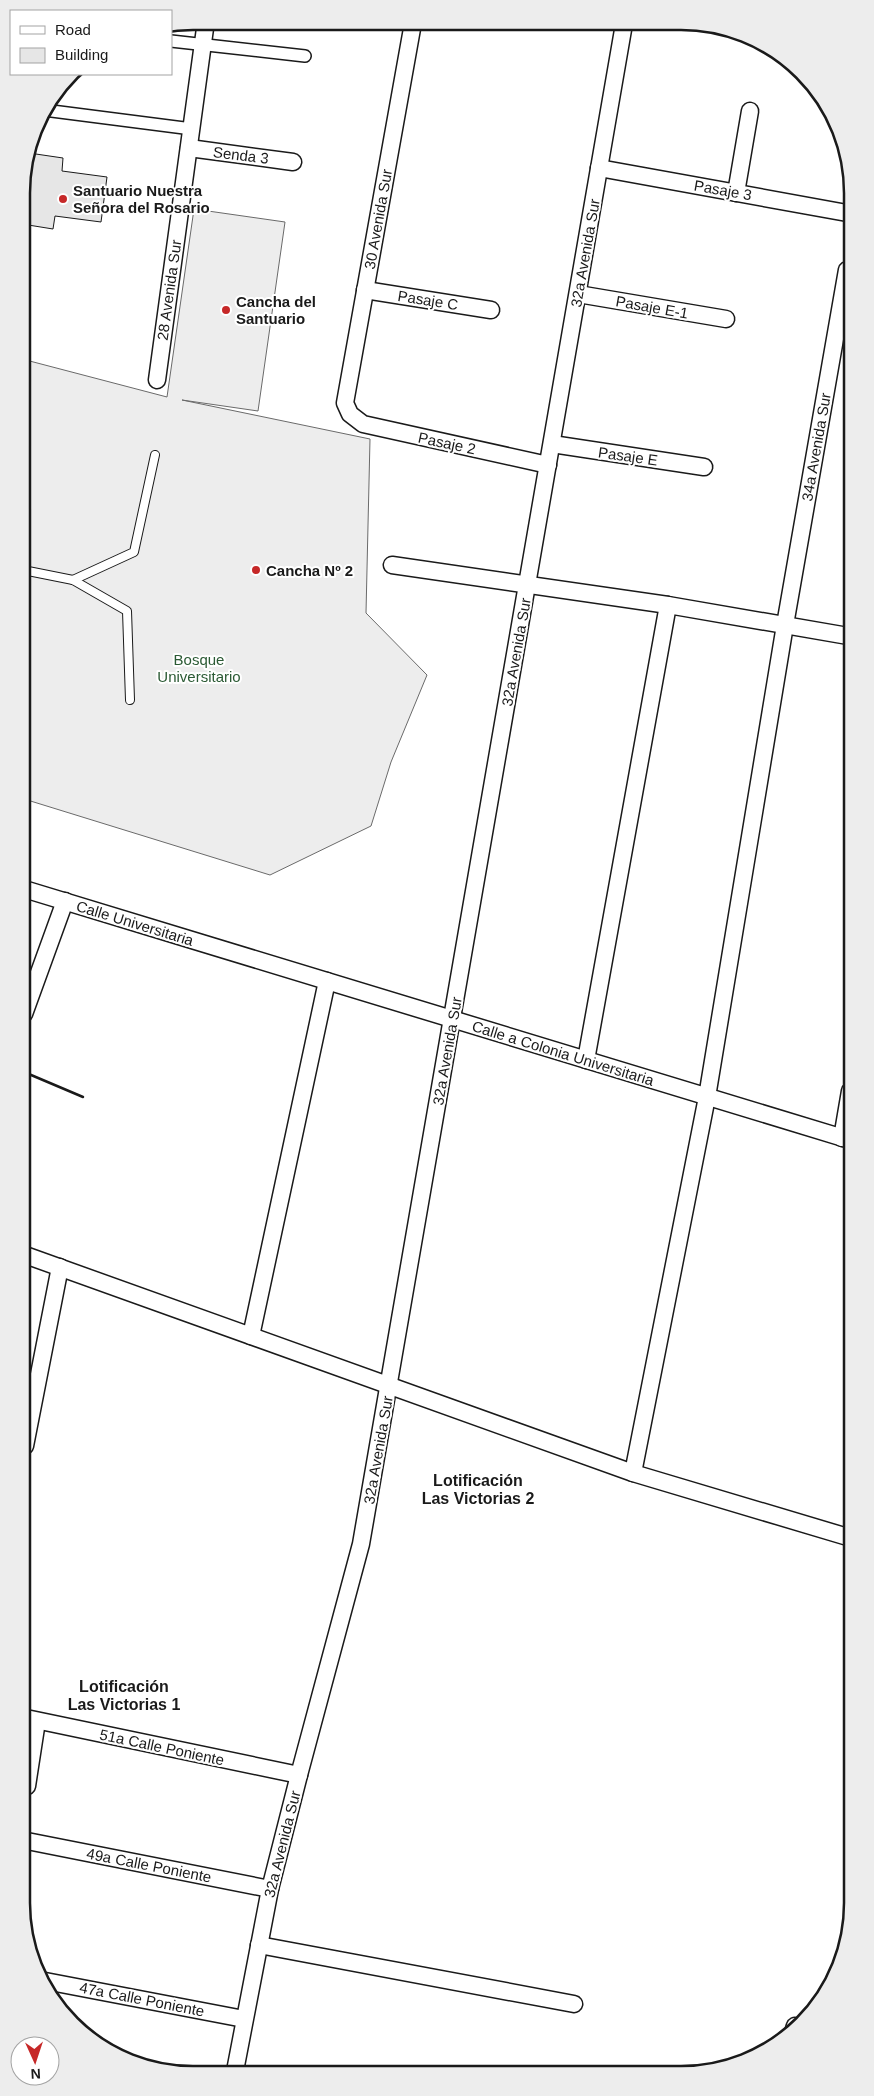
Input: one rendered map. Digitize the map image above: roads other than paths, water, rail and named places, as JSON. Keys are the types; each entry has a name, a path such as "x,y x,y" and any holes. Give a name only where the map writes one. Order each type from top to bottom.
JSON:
{"street":[{"name":"28 Avenida Sur","path":"157,380 205,30"},
{"name":"30 Avenida Sur","path":"350,414 345,403 346,392 412,30"},
{"name":"32a Avenida Sur","path":"236,2066 270,1889 298,1775 361,1544 390,1386 623,30"},
{"path":"172,42 306,56"},
{"path":"52,111 192,129"},
{"path":"736,193 750,111"},
{"name":"Senda 3","path":"189,148 292,162"},
{"name":"Pasaje 3","path":"599,168 844,212"},
{"name":"34a Avenida Sur","path":"633,1473 707,1097 785,625 844,287"},
{"name":"Pasaje C","path":"365,290 491,310"},
{"name":"Pasaje E-1","path":"578,294 726,319"},
{"name":"Pasaje 2","path":"350,414 355,420 370,426 548,465"},
{"name":"Pasaje E","path":"552,444 704,467"},
{"path":"392,565 668,605 844,635"},
{"path":"586,1060 668,605"},
{"name":"Calle Universitaria","path":"30,891 247,956"},
{"path":"30,997 65,901"},
{"name":"Calle a Colonia Universitaria","path":"247,956 844,1138"},
{"path":"250,1336 327,981"},
{"path":"30,1257 633,1473 844,1536"},
{"path":"30,1400 32,1377 60,1267"},
{"path":"30,1742 32,1720"},
{"name":"51a Calle Poniente","path":"32,1720 298,1775"},
{"name":"49a Calle Poniente","path":"30,1842 270,1889"},
{"path":"259,1945 574,2004"},
{"name":"47a Calle Poniente","path":"51,1982 244,2019"}],"lane":[{"path":"73,580 134,552 155,455"},
{"path":"30,571 73,580 127,611 130,700"}],"place":[{"name":"Santuario Nuestra Señora del Rosario","path":"63,199"},
{"name":"Cancha del Santuario","path":"226,310"},
{"name":"Cancha Nº 2","path":"256,570"}],"district":[{"name":"Lotificación Las Victorias 2","path":"478,1489"},
{"name":"Lotificación Las Victorias 1","path":"124,1695"}],"park label":[{"name":"Bosque Universitario","path":"199,668"}]}
